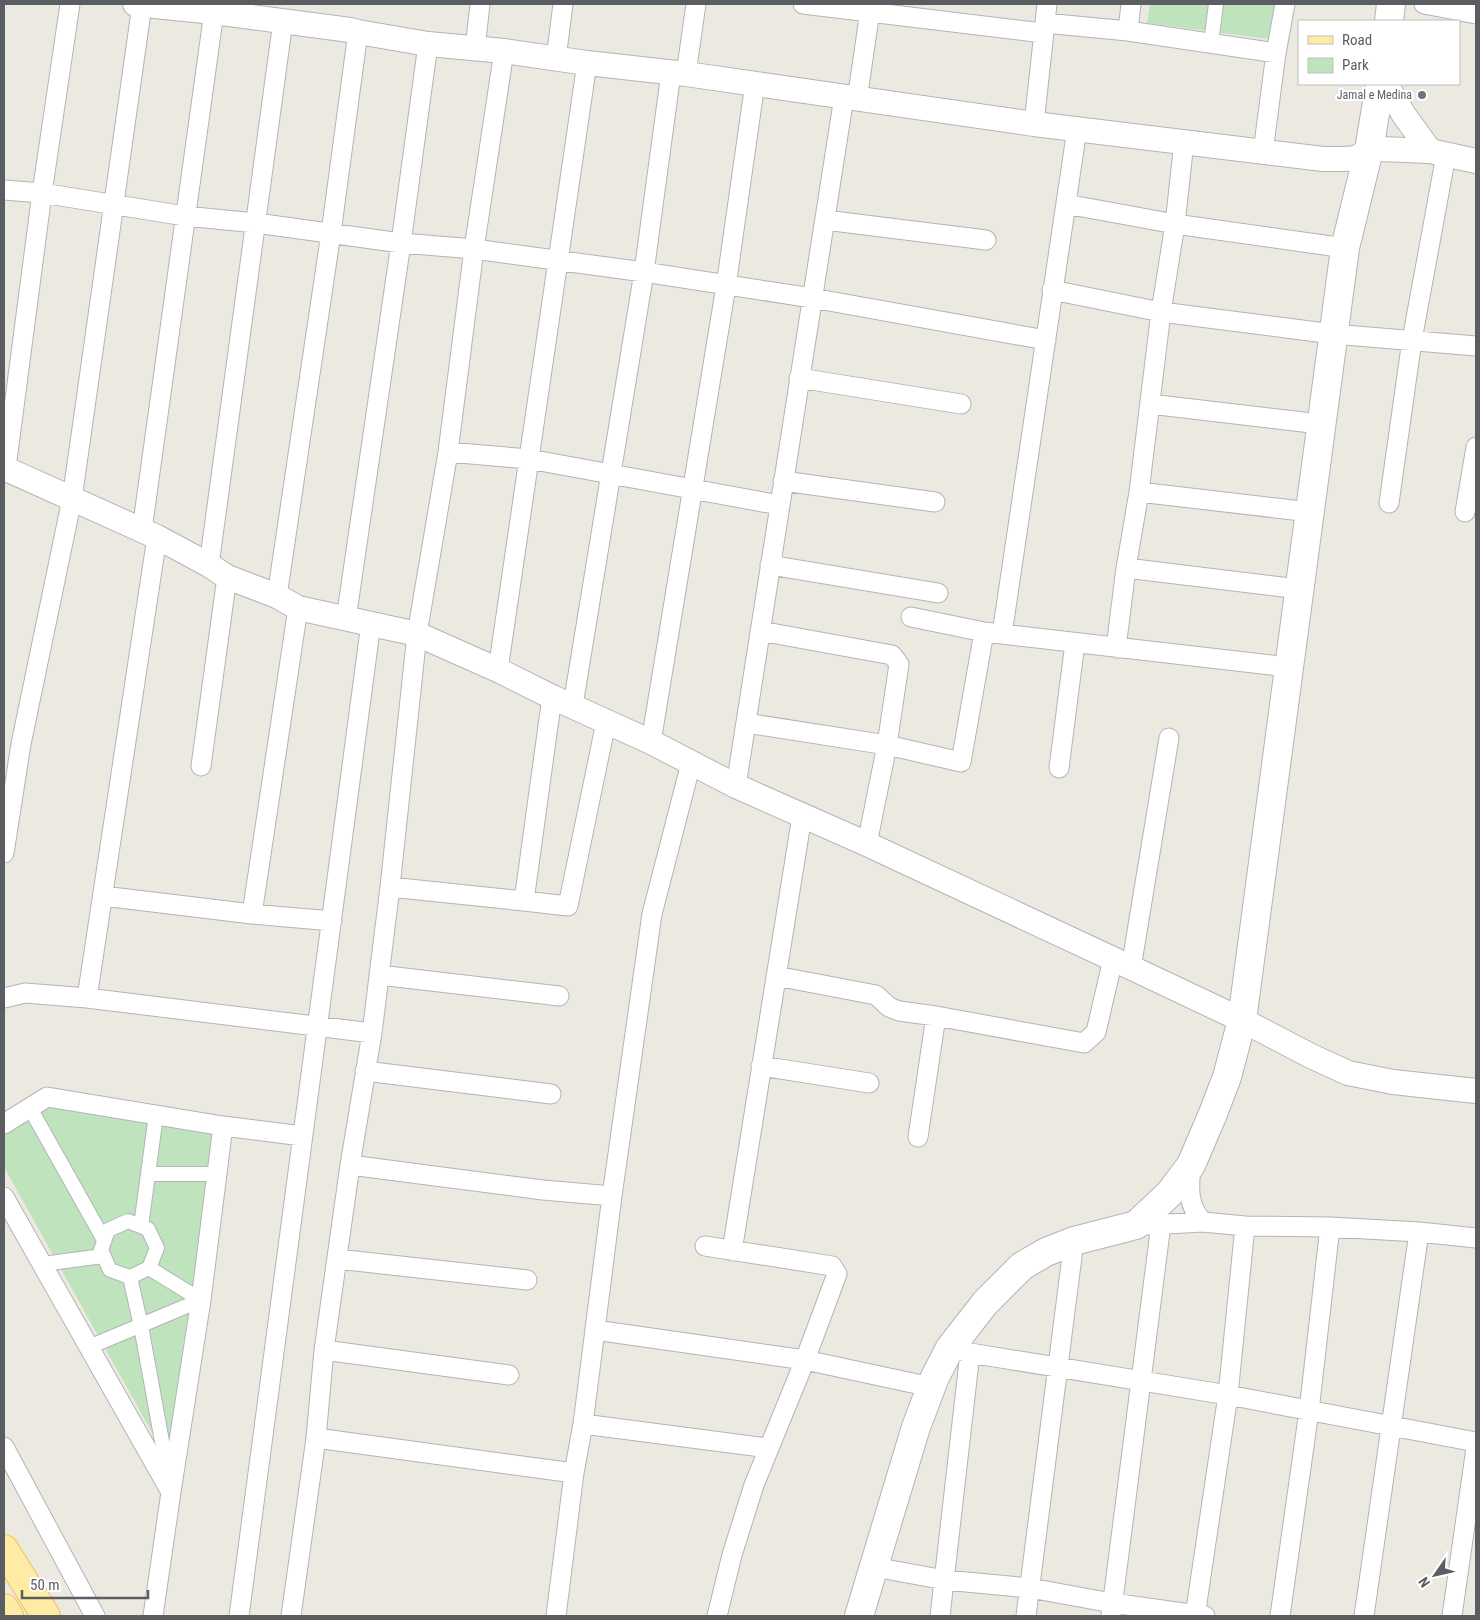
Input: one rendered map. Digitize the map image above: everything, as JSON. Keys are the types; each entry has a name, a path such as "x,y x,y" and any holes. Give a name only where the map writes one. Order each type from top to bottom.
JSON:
{"main road":[{"path":"1389,20 1392,4"},
{"path":"859,1616 916,1427 931,1387 960,1350 985,1303 1022,1266 1046,1252 1074,1241 1148,1225 1191,1165 1227,1077 1242,1020 1300,589 1320,424 1345,248 1369,150 1380,85"},
{"path":"4,1549 46,1616"}],"street":[{"path":"70,4 42,193 5,468 149,534 218,571 277,596 298,608 417,634 498,670 651,742 736,786 867,844 1242,1020 1348,1073 1393,1082 1476,1092"},
{"path":"4,853 21,744 72,499 115,204 139,4 225,10 428,44 504,51 587,63 679,73 1034,124 1263,152 1345,160 1356,158 1369,150 1380,149 1438,153 1476,161"},
{"path":"476,49 480,4"},
{"path":"556,59 563,4"},
{"path":"524,901 563,701 611,474 679,73 696,4"},
{"path":"804,4 871,8 1044,28 1128,31 1276,53"},
{"path":"1034,124 1046,4"},
{"path":"1128,31 1131,4"},
{"path":"1211,43 1216,4"},
{"path":"1263,152 1276,53 1285,4"},
{"path":"1424,4 1476,14"},
{"path":"736,786 825,220 871,8"},
{"path":"87,998 103,896 149,534 186,216 225,10"},
{"path":"201,766 218,571 256,223 283,20"},
{"path":"277,596 331,233 358,32"},
{"path":"346,619 428,44"},
{"path":"290,1616 316,1438 324,1350 350,1165 372,1033 390,887 417,634 448,452 474,249 504,51"},
{"path":"498,670 587,63"},
{"path":"651,742 726,286 755,84"},
{"path":"1387,85 1404,115 1438,153 1389,503"},
{"path":"746,724 888,745 961,762 993,633 1046,340 1077,128"},
{"path":"1116,648 1126,568 1139,492 1175,224 1184,142"},
{"path":"4,190 42,193 186,216 256,223 401,243 474,249 644,272 812,298 1046,340"},
{"path":"1066,204 1175,224 1345,248"},
{"path":"825,220 986,240"},
{"path":"1052,290 1162,312 1334,334 1476,346"},
{"path":"799,378 961,404"},
{"path":"1150,404 1320,424"},
{"path":"1465,512 1476,448"},
{"path":"448,452 529,460 780,505"},
{"path":"784,481 935,502"},
{"path":"1139,492 1310,512"},
{"path":"770,565 938,594"},
{"path":"1126,568 1300,589"},
{"path":"252,914 298,608"},
{"path":"910,618 993,633 1288,667"},
{"path":"239,1616 371,623"},
{"path":"760,631 892,655 898,664 888,745 867,844"},
{"path":"1058,768 1074,642"},
{"path":"390,887 568,906 606,722"},
{"path":"776,976 876,995 889,1007 899,1011 1084,1043 1096,1032 1122,964 1169,738"},
{"path":"556,1616 574,1472 583,1424 612,1196 652,914 692,764"},
{"path":"732,1251 802,816"},
{"path":"103,896 252,914 332,921"},
{"path":"379,975 559,996"},
{"path":"4,998 25,993 87,998 372,1033"},
{"path":"918,1137 936,1016"},
{"path":"761,1066 869,1083"},
{"path":"365,1071 551,1094"},
{"path":"4,1124 47,1097 223,1126 302,1136"},
{"path":"30,1108 104,1240"},
{"path":"141,1226 156,1115"},
{"path":"153,1616 201,1300 223,1126"},
{"path":"350,1165 543,1190 612,1196"},
{"path":"1191,1165 1189,1198 1197,1216 1203,1222"},
{"path":"148,1174 217,1174"},
{"path":"4,1197 171,1492"},
{"path":"128,1221 148,1229 157,1248 149,1268 130,1278 110,1270 100,1250 104,1240 108,1230 128,1221"},
{"path":"1111,1609 1141,1382 1148,1225 1203,1222 1245,1226 1330,1227 1419,1232 1476,1238"},
{"path":"874,1568 945,1580 1030,1588 1111,1609 1199,1615 1228,1395 1245,1226"},
{"path":"1280,1616 1309,1411 1330,1227"},
{"path":"1364,1616 1419,1232"},
{"path":"1026,1616 1074,1241"},
{"path":"705,1246 832,1266 837,1274 805,1360 754,1485 732,1555 717,1616"},
{"path":"42,1264 103,1256"},
{"path":"338,1260 527,1280"},
{"path":"149,1268 201,1300"},
{"path":"130,1278 141,1326 171,1492"},
{"path":"89,1347 201,1300"},
{"path":"595,1330 805,1360 931,1387"},
{"path":"324,1350 509,1375"},
{"path":"940,1616 945,1580 960,1350 1057,1368 1228,1395 1476,1442"},
{"path":"583,1424 768,1448"},
{"path":"316,1438 574,1472"},
{"path":"4,1447 95,1616"},
{"path":"1452,1616 1476,1448"}],"green space":[{"path":"1150,4 1280,4 1276,40 1147,23"},
{"path":"51,1107 212,1133 177,1453 164,1454 4,1167 4,1134"}],"place":[{"name":"Jamal e Medina","path":"1422,95"}]}
